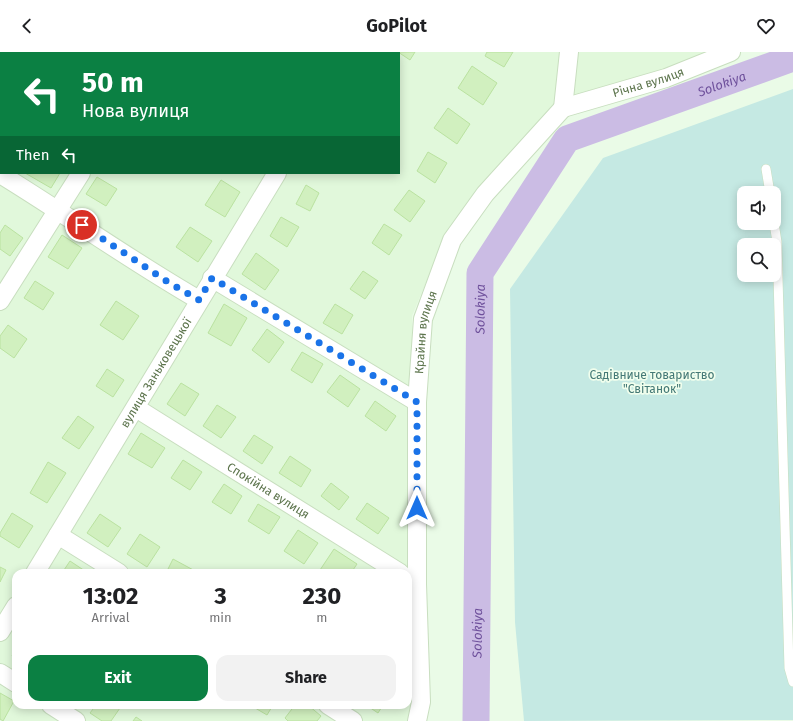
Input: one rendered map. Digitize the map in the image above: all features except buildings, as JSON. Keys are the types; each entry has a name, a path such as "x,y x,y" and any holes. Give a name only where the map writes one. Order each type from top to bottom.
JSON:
{"street":[{"path":"563,108 569,52"},
{"name":"Річна вулиця","path":"563,108 666,78 732,52"},
{"name":"Крайня вулиця","path":"417,721 421,702 412,581 417,402 423,319 452,240 485,194 563,108"},
{"path":"0,174 58,209 168,282 199,300"},
{"path":"0,301 80,174"},
{"name":"вулиця Заньковецької","path":"37,569 136,408 212,278 276,174"},
{"path":"212,278 417,402"},
{"name":"Спокійна вулиця","path":"136,408 394,569"},
{"path":"58,535 113,569"},
{"path":"0,632 12,612"},
{"path":"0,673 12,680"},
{"path":"57,709 76,721"},
{"path":"334,709 353,721"}],"lane":[{"path":"766,169 769,186"},
{"path":"775,230 777,250 789,668 793,682"}],"shaded area":[{"path":"400,52 706,52 655,76 553,105 445,237 412,316 414,700 411,721 0,721 0,174 400,174"}],"green space":[{"name":"Садівниче товариство \"Світанок\"","path":"793,89 793,720 524,721 515,622 510,289 603,158"}],"waterway":[{"name":"Solokiya","path":"476,721 480,273 567,139 793,58"}],"route":[{"path":"82,225 168,282 199,300 212,278 417,402 417,508"}]}
